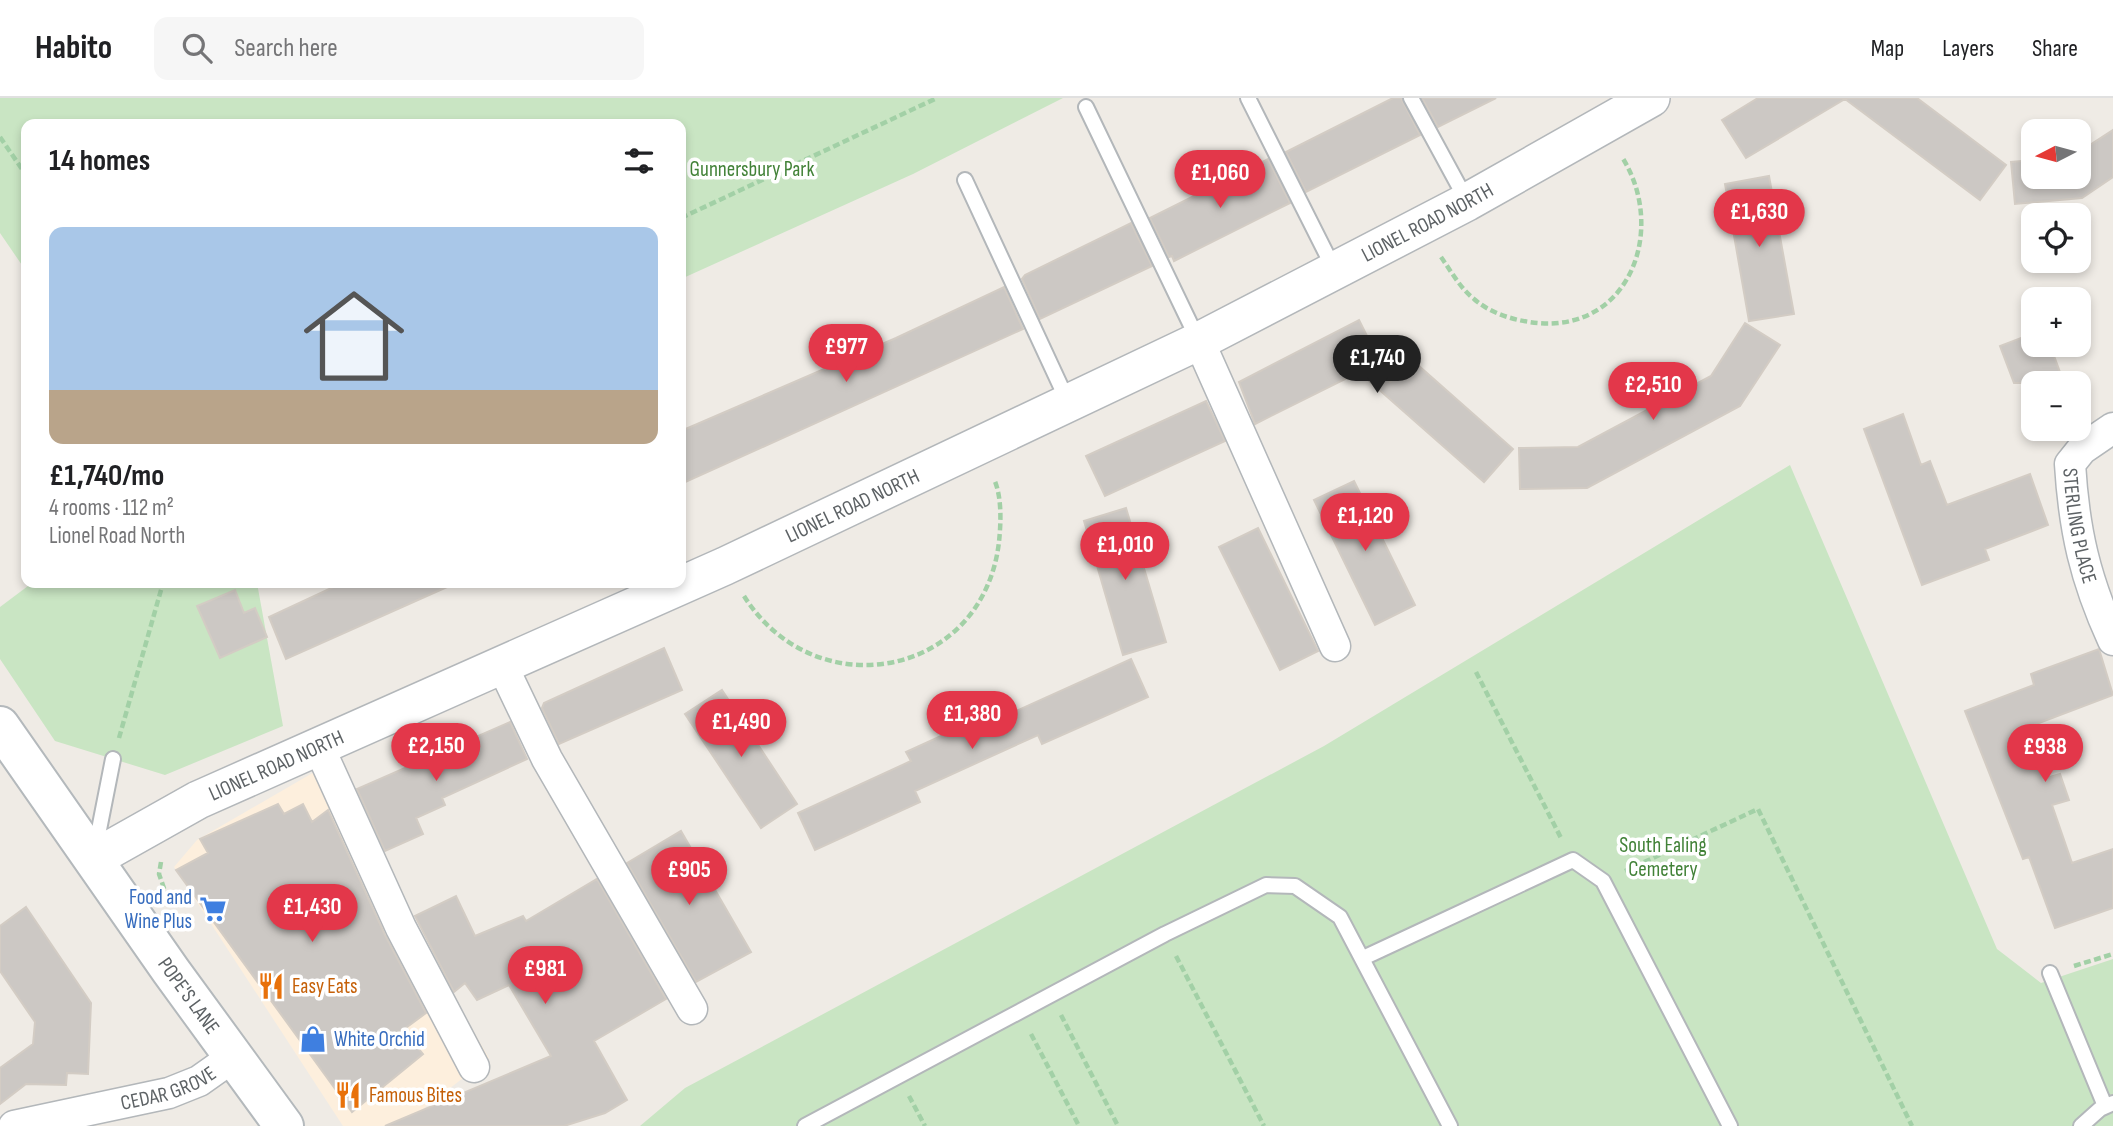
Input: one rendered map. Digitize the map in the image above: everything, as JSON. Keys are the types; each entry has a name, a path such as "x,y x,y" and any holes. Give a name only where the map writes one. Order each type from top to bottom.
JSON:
{"main road":[{"name":"POPE'S LANE","path":"0,726 233,1057 285,1126"}],"street":[{"name":"LIONEL ROAD NORTH","path":"686,583 1199,341 1421,227 1610,117 1651,98"},
{"path":"1199,341 1335,646"},
{"name":"STERLING PLACE","path":"2113,428 2082,449 2070,464 2073,518 2082,559 2113,640"},
{"name":"LIONEL ROAD NORTH","path":"93,859 193,803 317,745 674,588"},
{"path":"501,663 547,759 692,1009"},
{"path":"317,745 401,928 474,1067"},
{"name":"CEDAR GROVE","path":"14,1126 169,1093 199,1082 233,1057"}],"lane":[{"path":"1248,98 1336,272"},
{"path":"1411,98 1467,202"},
{"path":"1086,107 1199,341"},
{"path":"965,180 1068,403"},
{"path":"93,859 113,759"},
{"path":"1363,958 1573,860 1603,881 1730,1126"},
{"path":"805,1126 1020,1014 1165,934 1266,885 1296,886 1340,917 1450,1126"},
{"path":"2050,973 2109,1105 2081,1126"}],"path":[{"path":"686,216 937,98"},
{"path":"1421,227 1474,299 1501,315 1526,322 1553,325 1575,322 1601,309 1621,290 1635,261 1642,234 1641,209 1635,182 1610,117"},
{"path":"0,137 21,168"},
{"path":"725,566 758,619 782,640 809,655 863,666 894,662 924,652 947,640 967,618 996,564 999,502 996,482 975,448"},
{"path":"113,759 162,588"},
{"path":"1476,672 1573,860"},
{"path":"1603,881 1758,809 1912,1126"},
{"path":"166,854 159,874 169,901"},
{"path":"1165,934 1264,1126"},
{"path":"2050,973 2113,954"},
{"path":"1051,996 1118,1126"},
{"path":"1020,1014 1079,1126"},
{"path":"900,1077 925,1126"}],"shaded area":[{"path":"335,760 380,868 489,1058 401,1126 343,1126 174,867 197,840"}],"green space":[{"name":"Gunnersbury Park","path":"0,98 1063,98 913,174 686,277 686,119 21,119 21,264 0,233"},
{"name":"South Ealing Cemetery","path":"1790,465 1997,949 2041,983 2113,959 2113,1126 640,1126 685,1088 1324,746"},
{"path":"25,588 258,588 283,726 165,775 55,741 0,659 0,607"}],"building":[{"path":"1393,98 1401,98 1420,135 1306,192 1286,152"},
{"path":"1422,98 1496,98 1438,127"},
{"path":"1758,98 1917,98 2006,165 1980,200 1845,99 1746,158 1722,120"},
{"path":"2113,130 2113,177 2082,198 2015,204 2011,162 2021,161 2021,189 2091,189 2091,144"},
{"path":"1268,159 1290,203 1174,261 1172,256 1169,257 1150,218"},
{"path":"1769,176 1794,314 1749,321 1725,184"},
{"path":"1131,223 1152,266 1040,319 1022,279 1025,275"},
{"path":"1004,287 1023,329 686,482 686,429 896,338"},
{"path":"1359,320 1390,382 1411,359 1513,449 1484,482 1359,372 1255,424 1239,382"},
{"path":"1745,323 1780,345 1740,406 1587,488 1520,489 1519,448 1578,447 1711,376"},
{"path":"2021,338 2021,357 2054,357 2060,371 2021,371 2021,383 2014,383 2000,346"},
{"path":"1206,401 1225,441 1105,496 1086,456"},
{"path":"1903,414 1921,465 1930,461 1947,505 2030,474 2048,525 1985,549 1989,560 1922,585 1864,429"},
{"path":"1354,481 1415,605 1375,625 1314,500"},
{"path":"1126,508 1166,642 1123,655 1084,521"},
{"path":"1258,528 1318,651 1280,670 1219,547"},
{"path":"331,588 445,588 286,659 269,617"},
{"path":"235,590 244,613 255,608 267,637 220,658 197,606"},
{"path":"664,648 682,690 559,744 542,708 544,703"},
{"path":"2099,649 2113,695 2023,729 2043,779 2060,774 2069,800 2052,805 2072,863 2113,849 2113,908 2055,928 2029,857 2023,859 1965,711 2034,685 2031,674"},
{"path":"1131,659 1148,697 1042,744 1038,735 915,791 920,802 815,850 798,813 911,761 906,752 1013,703 1016,711"},
{"path":"722,690 797,804 761,828 685,714"},
{"path":"510,722 527,759 442,798 445,805 416,818 423,834 385,851 357,789"},
{"path":"278,804 284,814 303,804 312,822 328,810 385,935 426,1013 403,1030 423,1054 352,1112 176,870 208,853 200,839"},
{"path":"681,831 751,952 696,982 627,863"},
{"path":"597,879 666,999 594,1041 627,1100 605,1113 564,1126 385,1126 551,1056 509,985 477,1000 465,983 454,992 415,916 456,896 475,936 523,916 526,921"},
{"path":"26,907 91,1003 88,1074 67,1073 66,1085 26,1084 0,1104 0,1068 33,1044 35,1022 0,971 0,926"}],"place":[{"name":"Food and Wine Plus","path":"213,909"},
{"name":"Easy Eats","path":"271,986"},
{"name":"White Orchid","path":"313,1039"},
{"name":"Famous Bites","path":"348,1095"}]}
